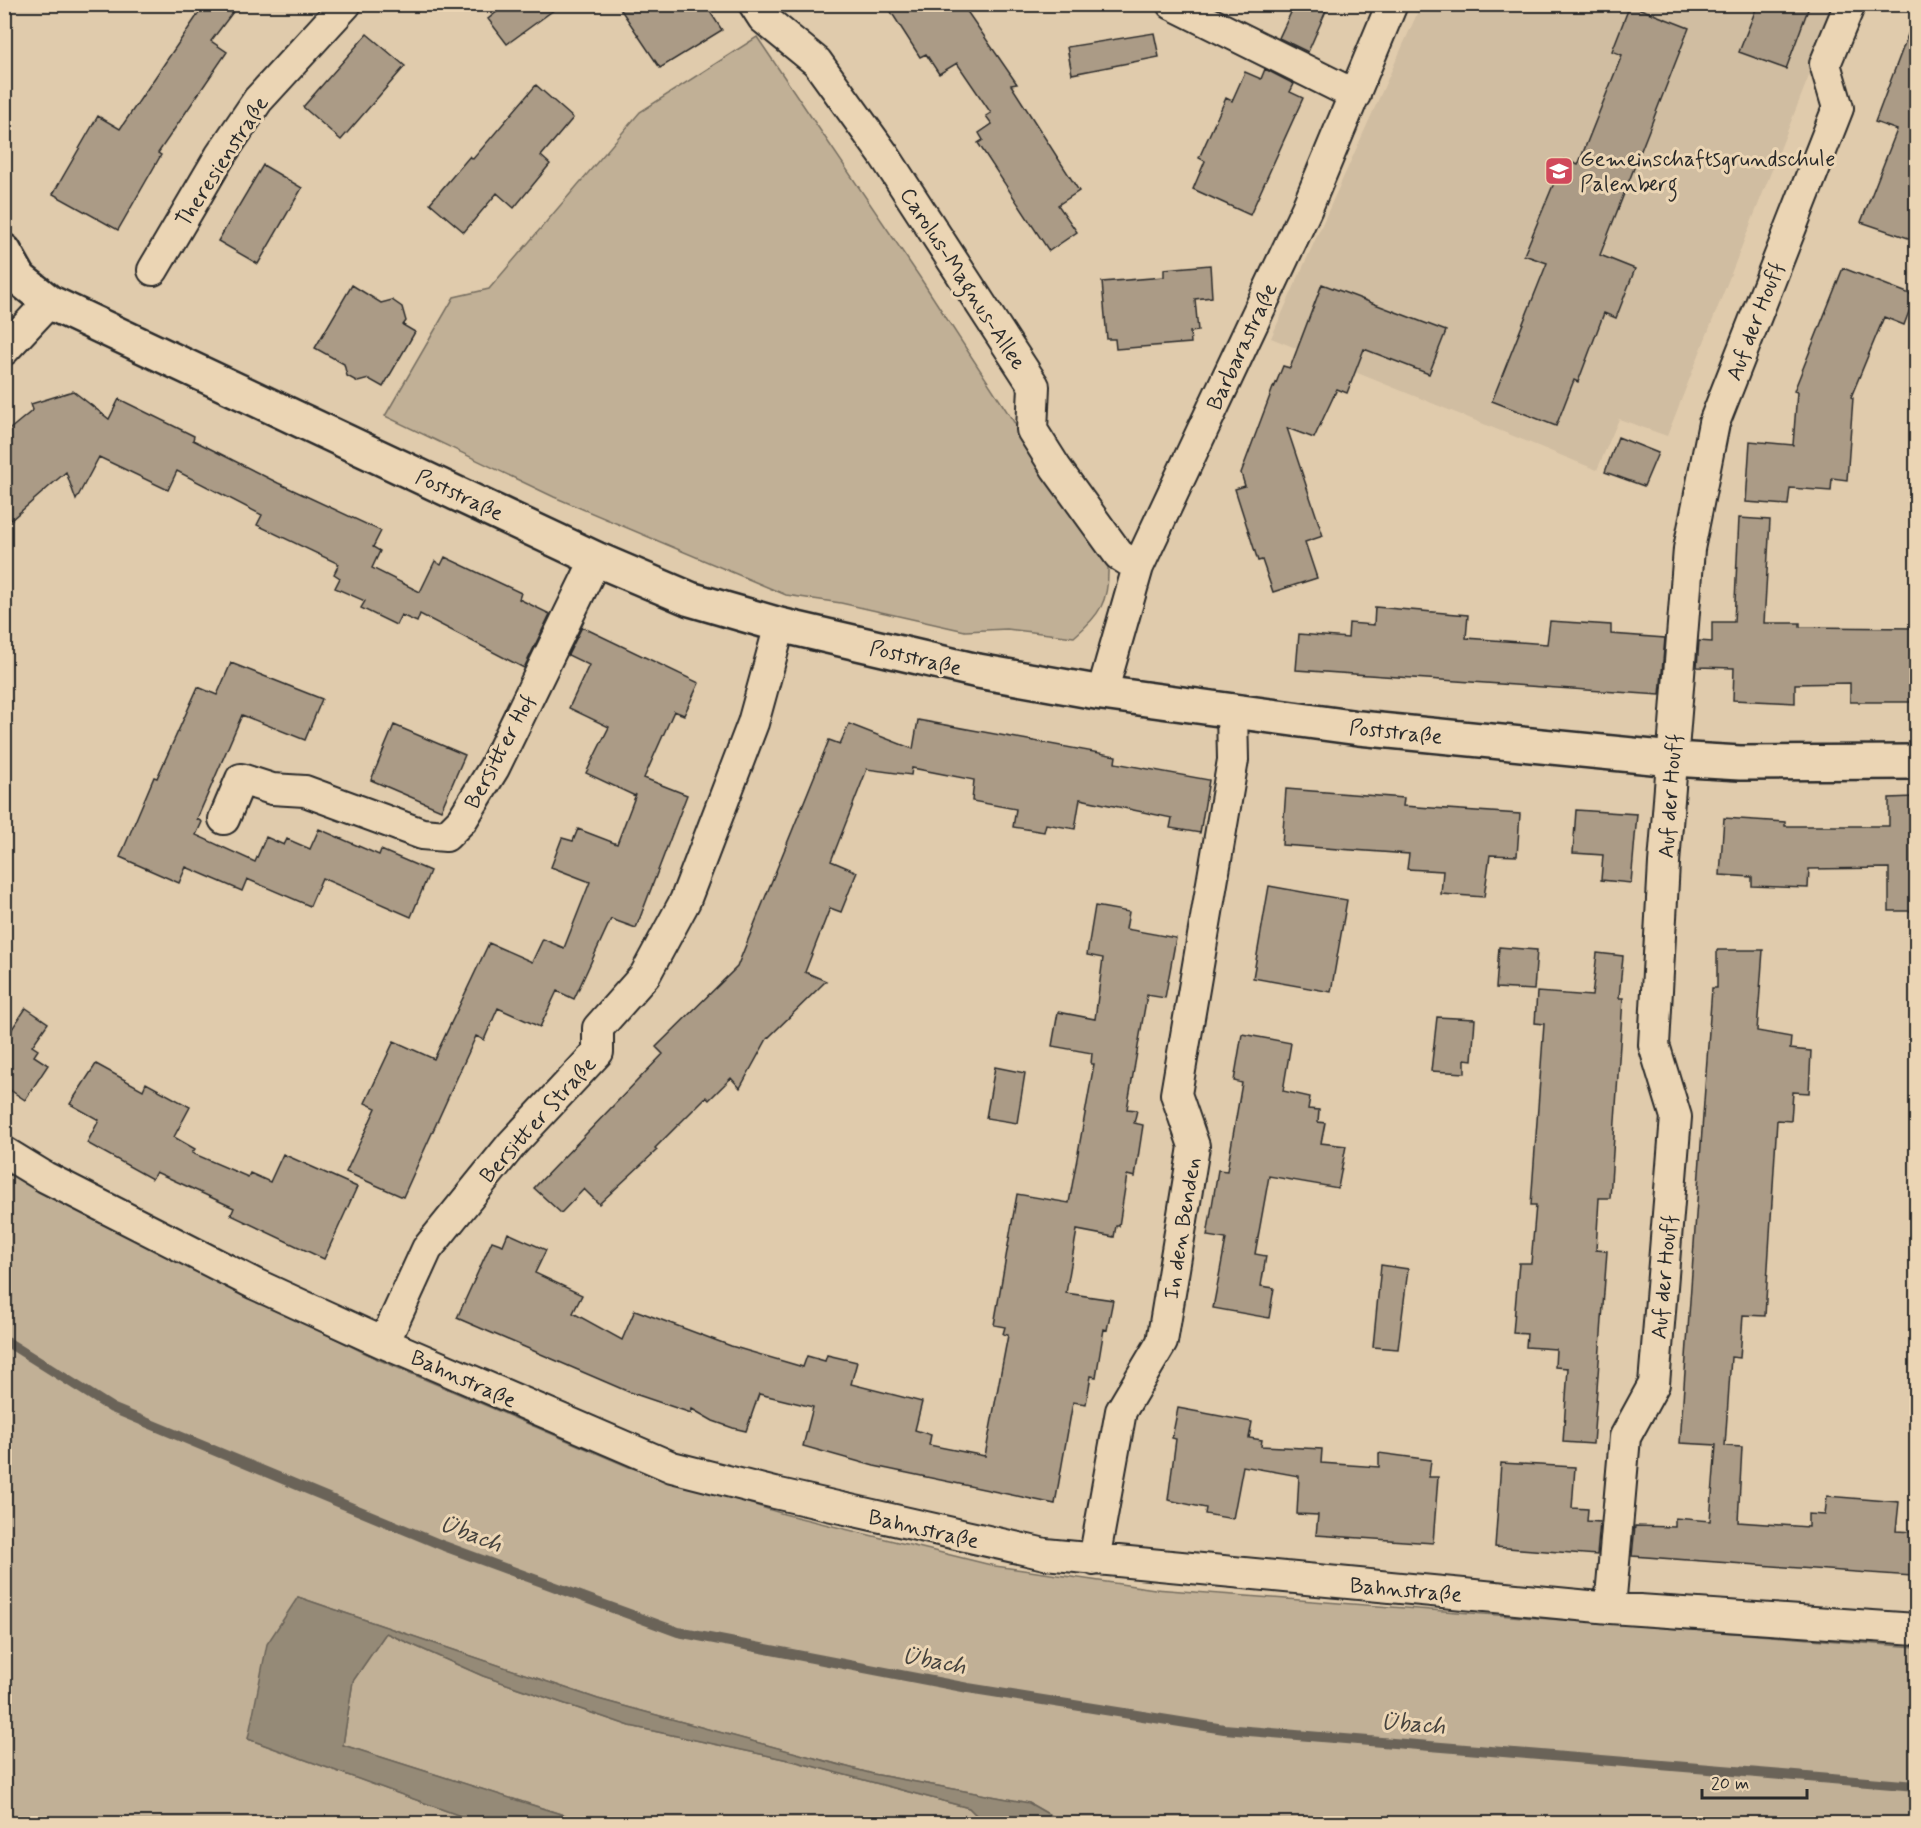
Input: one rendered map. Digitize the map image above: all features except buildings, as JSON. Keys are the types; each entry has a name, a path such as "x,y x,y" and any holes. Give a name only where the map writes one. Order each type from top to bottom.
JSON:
{"main road":[{"name":"Poststraße","path":"4,251 20,279 50,302 596,559 690,599 780,626 978,671 1102,693 1359,728 1673,759 1740,762 1917,762"}],"street":[{"name":"Theresienstraße","path":"153,270 220,156 258,100 346,4"},
{"name":"Carolus-Magnus-Allee","path":"754,4 763,18 817,62 879,148 1034,386 1032,430 1056,468 1119,555 1138,567"},
{"path":"1172,4 1355,95"},
{"name":"Barbarastraße","path":"1102,693 1138,567 1306,208 1392,4"},
{"name":"Auf der Houff","path":"1610,1608 1625,1437 1654,1384 1676,1117 1654,1045 1664,863 1689,549 1714,423 1838,108 1825,64 1850,4"},
{"path":"4,350 50,302"},
{"name":"Bersitter Hof","path":"224,819 241,779 272,789 305,791 422,834 446,836 462,820 494,768 596,559"},
{"name":"Bersitter Straße","path":"384,1343 428,1249 512,1144 598,1052 598,1028 645,975 685,902 717,825 753,723 780,626"},
{"name":"In den Benden","path":"1094,1560 1121,1411 1162,1342 1193,1153 1194,1146 1176,1090 1233,760 1232,711"},
{"name":"Bahnstraße","path":"4,1152 45,1177 255,1284 384,1343 672,1467 925,1528 1045,1554 1610,1608 1917,1629"}],"shaded area":[{"name":"Gemeinschaftsgrundschule Palenberg","path":"1421,5 1837,5 1667,436 1619,419 1597,470 1271,338"},
{"path":"757,37 919,276 1108,567 1105,598 1090,622 1074,637 1007,629 965,631 841,603 786,595 554,497 385,416 454,297 489,289 640,112"},
{"path":"4,1169 101,1223 375,1358 629,1467 784,1514 995,1566 1155,1589 1916,1647 1916,1823 1840,1821 1839,1824 1064,1823 1029,1803 873,1774 598,1699 298,1597 248,1739 480,1823 5,1823"},
{"path":"298,1597 598,1699 873,1774 1029,1803 1064,1823 984,1823 969,1808 793,1761 630,1726 483,1676 386,1633 353,1681 343,1745 570,1817 580,1823 480,1823 248,1739 267,1644"},
{"path":"386,1633 483,1676 630,1726 793,1761 969,1808 984,1823 580,1823 570,1817 343,1745 353,1681"}],"waterway":[{"name":"Übach","path":"4,1340 112,1408 444,1546 678,1632 968,1688 1224,1729 1916,1786"}],"place":[{"name":"Gemeinschaftsgrundschule Palenberg","path":"1559,171"}]}
